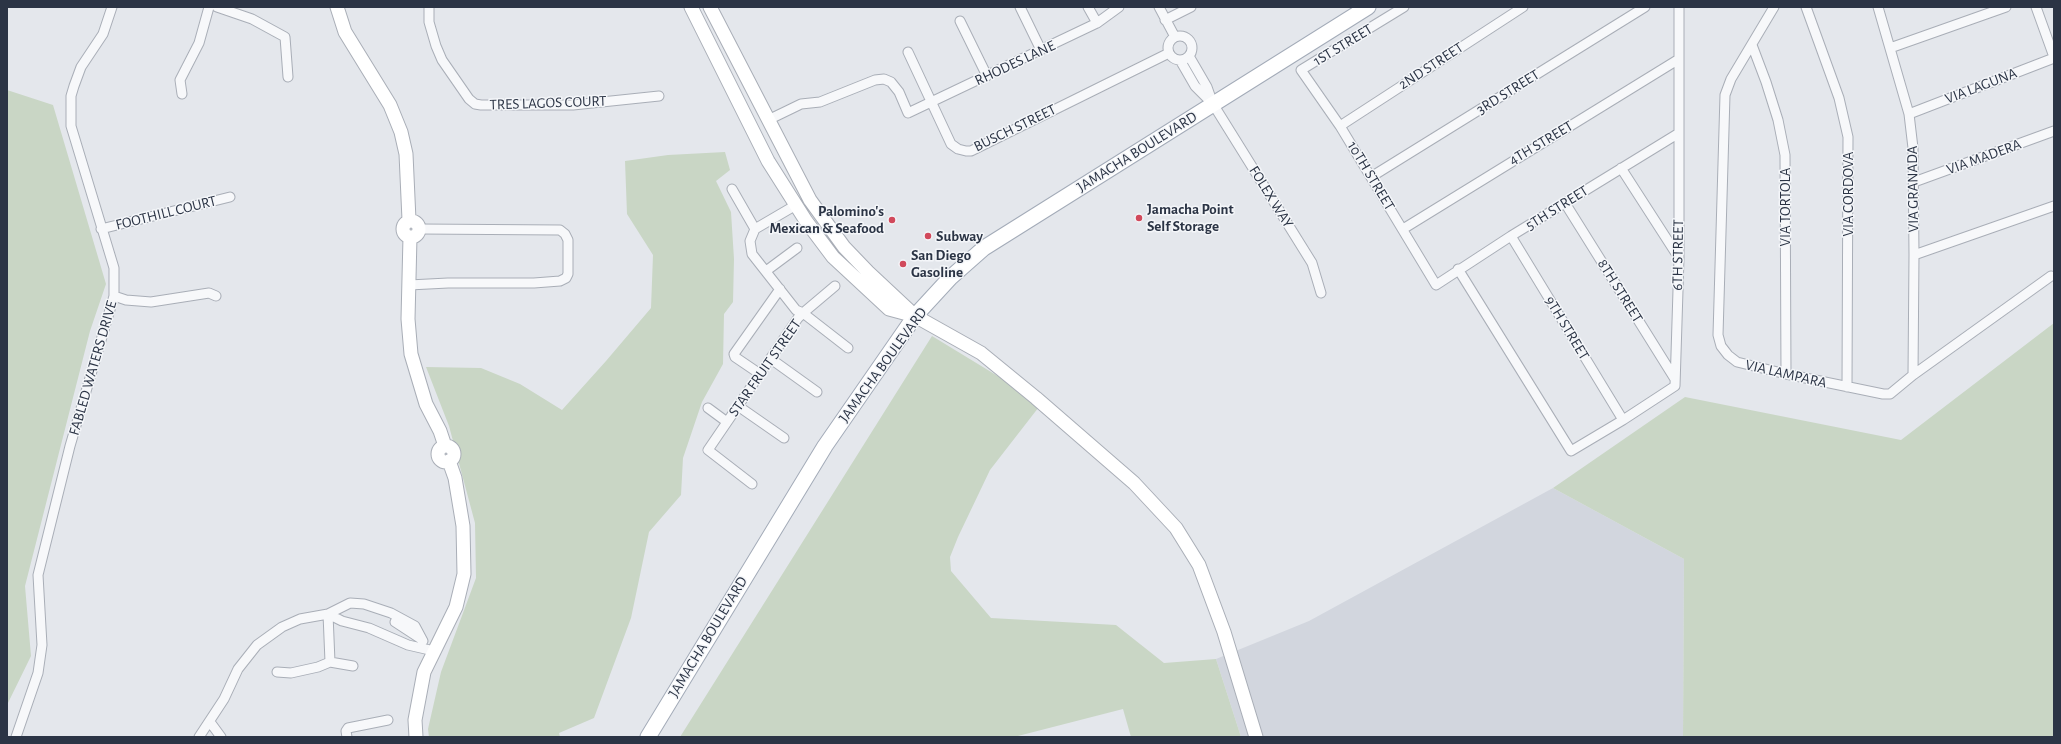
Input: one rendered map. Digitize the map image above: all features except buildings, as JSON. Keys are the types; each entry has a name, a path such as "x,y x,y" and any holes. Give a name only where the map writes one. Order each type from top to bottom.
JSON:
{"main road":[{"name":"JAMACHA BOULEVARD","path":"648,737 825,446 915,316 950,278 984,248 1368,7"}],"street":[{"name":"FABLED WATERS DRIVE","path":"16,737 38,673 42,645 38,575 70,446 114,296 114,268 71,126 71,96 81,68 103,34 112,7"},
{"path":"182,94 180,80 199,43 210,7"},
{"path":"217,7 252,19 285,37 288,76"},
{"path":"337,7 345,32 390,105 401,132 406,154 409,220 406,222 403,229 406,235 410,237"},
{"name":"TRES LAGOS COURT","path":"429,7 429,22 442,60 469,99 475,104 573,105 659,96"},
{"path":"691,7 768,161 796,205 833,257 890,309 915,316 981,353 1036,398 1134,483 1176,528 1199,565 1224,632 1256,737"},
{"path":"710,7 810,200 840,241 868,272 915,316"},
{"path":"1020,7 1041,50"},
{"path":"1088,7 1097,23"},
{"name":"RHODES LANE","path":"768,120 802,104 820,102 875,80 884,79 891,82 899,92 908,113 1097,23 1119,7"},
{"path":"1159,7 1175,37"},
{"path":"1166,20 1191,7"},
{"name":"1ST STREET","path":"1301,70 1404,7"},
{"name":"2ND STREET","path":"1340,126 1514,10 1523,7"},
{"name":"3RD STREET","path":"1371,177 1644,7"},
{"name":"6TH STREET","path":"1675,379 1678,258 1680,7"},
{"name":"VIA LAMPARA","path":"1774,7 1731,79 1724,95 1718,335 1724,351 1737,362 1847,387 1890,394 1913,375 2051,276"},
{"name":"VIA CORDOVA","path":"1806,7 1839,98 1848,137 1847,387"},
{"name":"VIA GRANADA","path":"1878,7 1909,114 1913,148 1913,375"},
{"path":"1890,48 2006,7"},
{"name":"VIA LAGUNA","path":"1909,114 2054,58 2036,7"},
{"path":"960,21 987,76"},
{"path":"1180,60 1189,56 1192,47 1188,39 1184,37 1175,37 1169,44 1169,53 1180,60 1195,86 1214,104"},
{"name":"VIA TORTOLA","path":"1752,45 1769,90 1778,120 1785,155 1786,374"},
{"name":"BUSCH STREET","path":"908,52 952,144 958,149 971,151 1169,53"},
{"path":"1189,56 1207,87 1214,104"},
{"name":"4TH STREET","path":"1403,229 1680,58"},
{"path":"721,66 736,78 754,114 762,121 768,120"},
{"name":"10TH STREET","path":"1301,70 1340,126 1436,285"},
{"name":"FOLEX WAY","path":"1214,104 1312,263 1321,293"},
{"name":"VIA MADERA","path":"1914,182 2054,132"},
{"name":"5TH STREET","path":"1436,285 1458,269 1678,133"},
{"path":"1621,168 1678,258"},
{"path":"732,190 756,229 796,205"},
{"name":"FOOTHILL COURT","path":"101,229 230,197"},
{"name":"8TH STREET","path":"1565,203 1675,379"},
{"path":"796,205 804,208 827,237 840,241"},
{"path":"1914,255 2054,206"},
{"path":"409,220 417,222 420,229 417,235 410,237"},
{"path":"408,285 448,283 534,283 560,281 566,278 568,274 568,240 565,234 560,230 420,229"},
{"name":"STAR FRUIT STREET","path":"752,484 708,450 798,318 804,313 796,310 752,254 750,241 756,229"},
{"name":"9TH STREET","path":"1511,236 1623,420"},
{"path":"410,237 408,320 411,354 426,404 446,446 454,452 454,456 449,461 455,478 463,526 464,574 456,607 424,672 415,720 416,737"},
{"path":"766,271 797,248"},
{"path":"1458,269 1571,451 1669,391 1675,386 1675,379"},
{"path":"835,286 804,313 848,348"},
{"path":"760,374 735,357 734,354 780,289"},
{"path":"114,296 126,300 151,302 209,293 216,296"},
{"path":"771,359 817,392"},
{"path":"738,406 784,438"},
{"path":"708,408 727,422"},
{"path":"199,737 210,722 238,669 257,644 282,627 300,619 328,614 350,603 364,604 401,625 423,640 434,650"},
{"path":"328,614 342,621 369,628 408,646 434,650"},
{"path":"328,614 330,662"},
{"path":"277,672 291,673 318,667 330,662 353,666"},
{"path":"347,737 346,731 348,728 388,720"},
{"path":"210,722 221,737"}],"shaded area":[{"path":"1553,488 1684,559 1683,737 1241,737 1216,659 1309,621"}],"green space":[{"path":"7,90 53,105 106,284 90,331 25,586 31,656 7,705"},
{"path":"725,152 730,170 716,181 731,212 734,259 733,302 724,314 723,364 702,402 683,458 681,495 649,532 631,618 594,718 559,733 560,737 429,737 428,729 441,672 476,578 475,523 449,426 426,367 481,368 520,384 562,410 651,308 653,255 627,214 625,161 668,155"},
{"path":"2054,323 2054,737 1683,737 1684,559 1553,488 1685,397 1901,440"},
{"path":"932,336 1042,403 990,470 950,557 951,571 991,618 1116,625 1164,663 1216,659 1241,737 1131,737 1123,709 1014,737 680,737"}],"place":[{"name":"Jamacha Point Self Storage","path":"1139,218"},
{"name":"Palomino's Mexican & Seafood","path":"892,220"},
{"name":"Subway","path":"928,236"},
{"name":"San Diego Gasoline","path":"903,264"}]}
